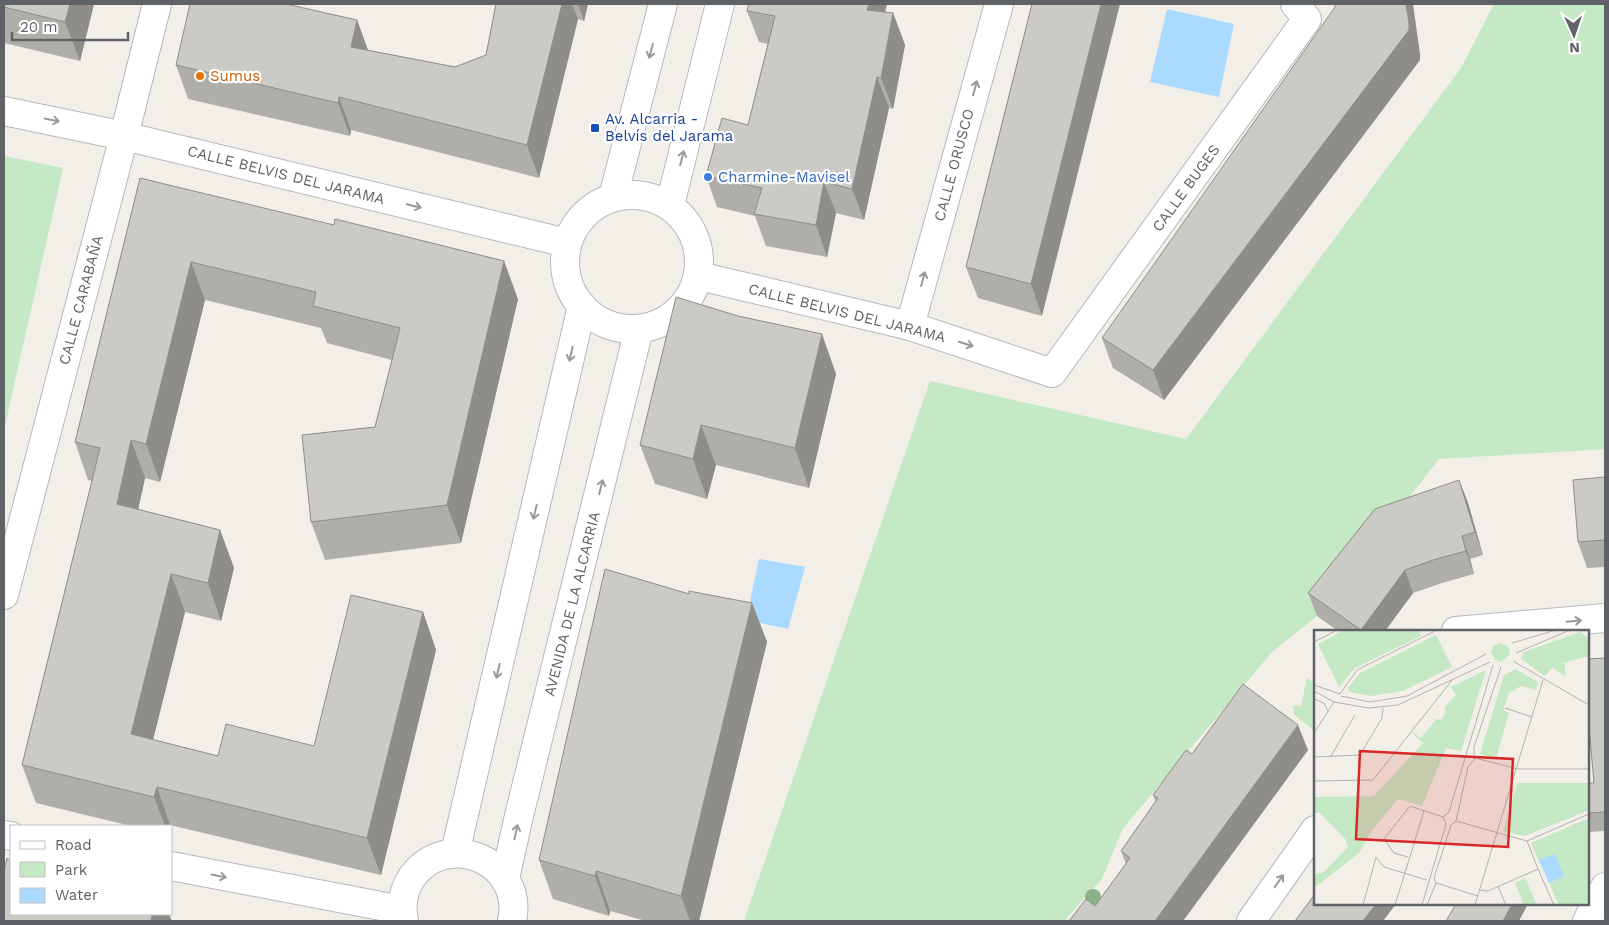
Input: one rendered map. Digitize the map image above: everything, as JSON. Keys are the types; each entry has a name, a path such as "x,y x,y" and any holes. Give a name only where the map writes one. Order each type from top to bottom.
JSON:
{"street":[{"name":"CALLE CARABAÑA","path":"4,595 157,4"},
{"path":"613,197 663,4"},
{"path":"670,205 720,4"},
{"name":"CALLE ORUSCO","path":"910,326 998,4"},
{"name":"CALLE BUGES","path":"1052,373 1308,19 1295,4"},
{"name":"CALLE BELVIS DEL JARAMA","path":"4,111 124,136 567,243"},
{"path":"632,194 652,197 670,205 689,224 696,236 700,263 698,276 691,295 678,312 660,323 640,329 608,325 594,317 572,293 567,277 565,260 567,243 574,228 584,214 597,204 613,197 632,194"},
{"name":"CALLE BELVIS DEL JARAMA","path":"698,276 910,326 1052,373"},
{"path":"455,853 582,306"},
{"name":"AVENIDA DE LA ALCARRIA","path":"505,879 640,329"},
{"path":"1467,630 1605,618"},
{"path":"1251,921 1314,831"},
{"path":"172,866 403,916 404,896 409,882 417,871 428,862 441,856 455,853 470,855 484,859 496,868 505,879 514,905 512,921"},
{"path":"1587,921 1605,887"}],"green space":[{"path":"1494,4 1605,4 1605,449 1439,459 1317,616 1272,652 1123,828 1102,879 1064,921 744,921 930,381 1186,439 1461,68"},
{"path":"4,156 63,168 4,430"},
{"path":"1307,678 1314,683 1314,730 1294,715 1293,705 1301,706"}],"water":[{"path":"1167,9 1234,24 1219,97 1150,82"},
{"path":"759,559 805,567 788,629 746,620"}],"building":[{"path":"4,4 70,4 65,22 4,7"},
{"path":"190,4 286,4 357,20 351,47 455,67 486,55 496,4 562,4 527,145 339,97 338,103 176,65"},
{"path":"749,4 869,4 867,10 893,13 881,78 877,77 852,189 824,182 816,225 754,214 762,188 706,176 722,118 748,125 775,16 747,11"},
{"path":"1032,4 1101,4 1031,284 966,267"},
{"path":"1335,4 1406,4 1409,30 1153,370 1102,338 1335,7"},
{"path":"140,178 334,225 335,219 504,261 447,505 311,522 302,435 375,427 400,328 313,306 316,292 191,262 146,444 131,440 117,504 220,530 208,583 171,574 131,734 218,756 226,724 314,746 351,595 423,612 367,838 157,787 154,797 22,765 100,448 75,442"},
{"path":"676,297 738,316 822,334 795,448 701,425 693,459 640,445"},
{"path":"1605,477 1605,540 1578,542 1573,480"},
{"path":"1459,480 1475,532 1462,536 1466,551 1405,570 1361,630 1308,593 1375,509"},
{"path":"605,569 689,594 689,591 752,603 681,896 596,871 595,876 539,860"},
{"path":"1605,658 1605,812 1589,813 1589,783 1594,783 1589,728 1589,659"},
{"path":"1243,684 1298,725 1155,921 1069,921 1086,899 1095,906 1130,858 1121,851 1158,798 1153,795 1186,750 1192,754"},
{"path":"7,858 10,860 10,915 152,915 151,921 4,921 4,871"},
{"path":"1314,895 1314,905 1375,905 1363,921 1295,921"},
{"path":"1455,905 1511,905 1503,921 1446,921"}],"place":[{"name":"Sumus","path":"200,76"},
{"name":"Av. Alcarria - Belvís del Jarama","path":"595,128"},
{"name":"Charmine-Mavisel","path":"708,177"}]}
